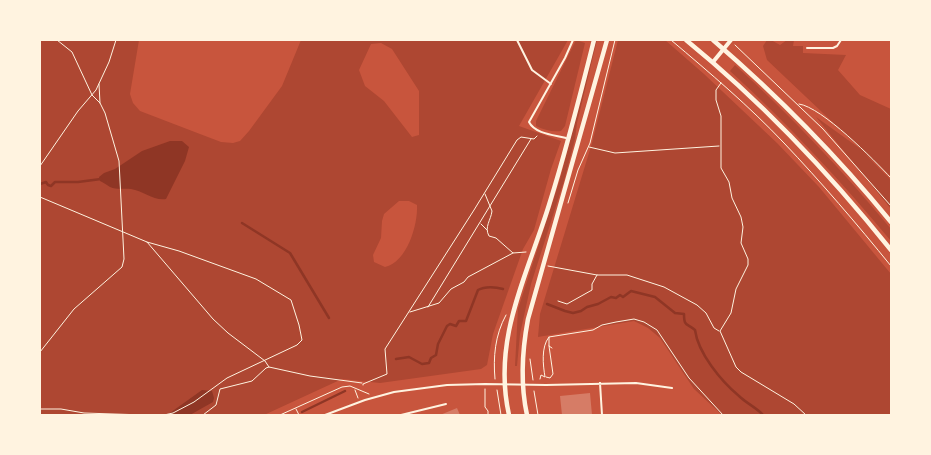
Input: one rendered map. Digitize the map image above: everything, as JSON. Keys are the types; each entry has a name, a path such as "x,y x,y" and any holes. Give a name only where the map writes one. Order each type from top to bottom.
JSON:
{"street":[{"path":"509,415 504,384 505,355 511,316 541,231 569,139 594,40"},
{"path":"527,415 524,403 522,357 528,319 607,40"},
{"path":"686,40 713,62 789,135 832,180 891,250"},
{"path":"713,40 797,117 828,149 891,222"},
{"path":"713,62 731,41"}],"lane":[{"path":"517,40 532,70 551,84"},
{"path":"569,139 532,128 530,122 573,40"},
{"path":"807,48 833,48 841,40"},
{"path":"600,383 602,415"},
{"path":"325,415 377,397 418,388 447,385 636,383 672,388"},
{"path":"401,415 446,404"}],"path":[{"path":"40,352 74,309 122,268 124,259 119,161 105,113 92,95 72,52 57,40"},
{"path":"40,166 78,111 92,95 109,62 116,40"},
{"path":"568,205 578,170 589,146 615,40"},
{"path":"671,40 721,83 794,154 891,266"},
{"path":"731,41 823,129 891,206"},
{"path":"99,83 100,104"},
{"path":"720,331 731,312 736,289 748,265 748,258 741,243 742,217 732,198 728,182 721,168 720,116 716,100 716,90 721,83"},
{"path":"798,104 811,107 825,118 865,151 891,178"},
{"path":"203,415 216,405 220,389 252,381 269,367 310,376 363,384 387,374 385,349 408,312 485,193 516,140 521,137 536,137 539,131"},
{"path":"428,307 531,138"},
{"path":"589,146 615,153 720,146"},
{"path":"485,193 491,205 492,214 487,231"},
{"path":"40,197 147,242 179,251 256,279 291,300 302,340 297,345 227,378 194,402 173,413 164,415"},
{"path":"480,222 489,236 496,238 513,253"},
{"path":"147,242 213,319 265,361 269,367"},
{"path":"408,312 439,304 451,289 464,282 468,277 513,253 526,252"},
{"path":"548,266 597,274 626,275 664,287 697,305 706,313 714,328 720,331 736,367 741,372 794,404 806,415"},
{"path":"558,301 567,304 592,290 592,284 597,274"},
{"path":"545,377 544,356 546,341 549,337 593,330 602,325 634,319 644,322 657,330 689,378 723,415"},
{"path":"540,385 541,375 550,378 553,374 549,337"},
{"path":"530,355 538,415"},
{"path":"485,384 485,407 488,415"},
{"path":"280,415 342,387 350,386 360,402"},
{"path":"354,390 377,397"},
{"path":"296,408 299,415"},
{"path":"40,410 61,409 84,413 144,415"}],"shaded area":[{"path":"40,40 139,40 130,94 133,103 140,111 221,142 233,143 240,141 249,131 282,86 301,40 568,40 519,126 561,141 534,230 523,249 493,334 487,365 481,369 380,383 342,379 264,415 40,415","holes":["381,43 392,49 419,91 419,135 412,137 384,101 365,86 359,70 371,44","399,201 409,201 417,205 416,222 410,242 405,250 393,264 385,267 374,262 373,255 381,238 384,214"]},
{"path":"576,40 585,43 565,126 561,131 558,131 536,126 536,121"},
{"path":"596,40 564,181 531,284 520,334 517,366 515,366 518,309 560,179"},
{"path":"618,40 665,40 777,143 819,187 891,274 891,415 722,415 694,389 660,338 648,328 634,321 538,337 540,314 592,143"},
{"path":"767,40 780,45 787,40 794,40 793,46 803,46 803,53 846,55 838,70 860,95 891,109 891,177 863,152 891,180 891,209 816,117 862,150 767,60 763,46"},
{"path":"735,65 816,144 854,186 891,229 891,241 814,153 730,71"},
{"path":"170,141 182,141 189,147 185,161 166,199 157,199 131,189 113,188 100,181 99,177 104,173 115,169 142,151"},
{"path":"202,390 212,391 213,402 190,415 167,415"}],"building":[{"path":"590,393 592,415 562,415 560,396"},
{"path":"457,408 460,415 440,415"}],"waterway":[{"path":"40,184 46,182 51,186 55,182 101,179"},
{"path":"242,223 290,253 329,318"},
{"path":"396,359 409,357 422,364 429,363 431,358 436,355 438,344 447,326 450,324 456,326 459,321 466,321 478,290 491,287 503,289"},
{"path":"547,304 573,313 611,297 616,298 620,295 623,297 631,291 655,297 675,313 684,314 685,323 695,330 705,357 718,375 742,399 763,415"},
{"path":"302,412 345,391"}]}
